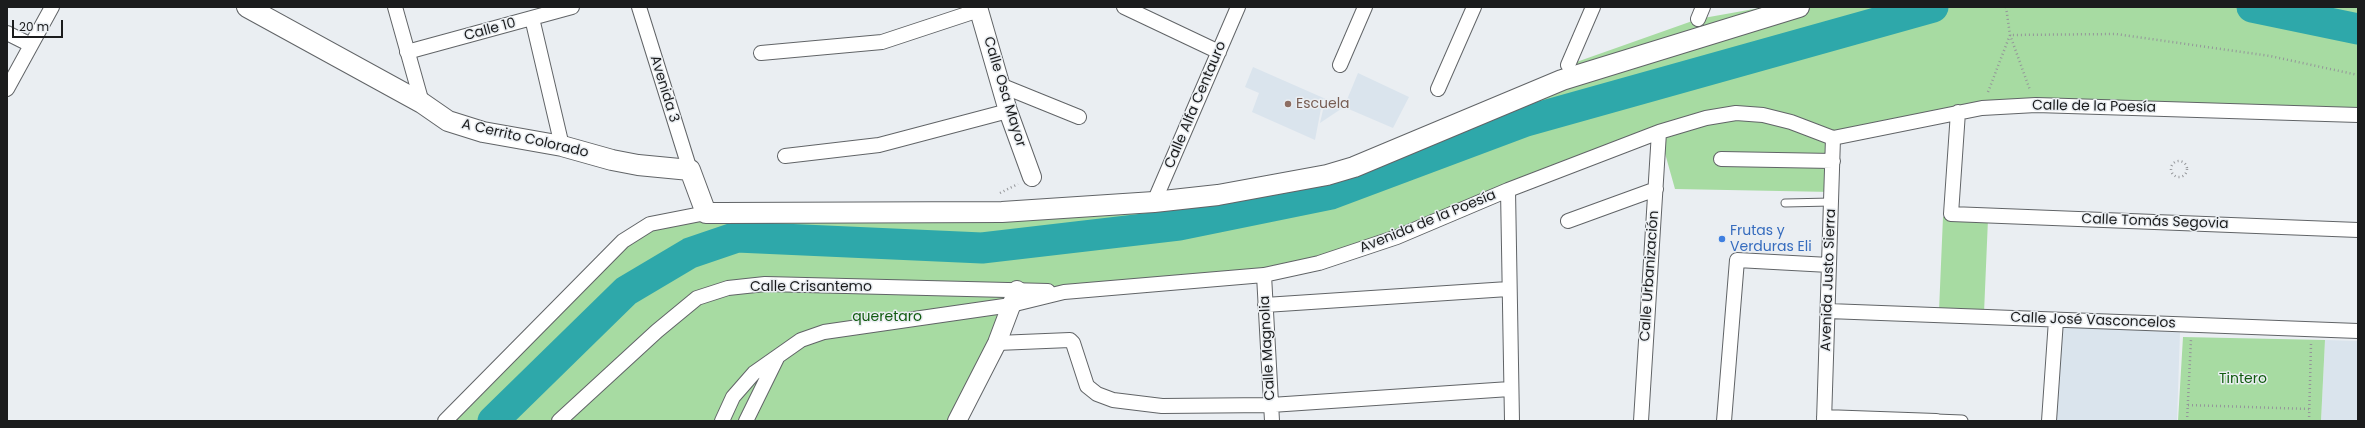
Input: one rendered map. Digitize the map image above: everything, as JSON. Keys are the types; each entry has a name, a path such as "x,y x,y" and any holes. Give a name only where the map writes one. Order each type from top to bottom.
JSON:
{"main road":[{"name":"A Cerrito Colorado","path":"247,7 422,103 448,121 483,132 562,146 638,165 690,170"},
{"path":"690,170 706,213 1002,212 1154,202 1218,195 1327,175 1354,167 1562,80 1799,7"}],"street":[{"path":"7,89 52,7"},
{"path":"395,7 422,103"},
{"name":"Calle 10","path":"407,52 572,7"},
{"name":"Avenida 3","path":"640,7 690,170"},
{"path":"1124,7 1219,52"},
{"name":"Calle Alfa Centauro","path":"1154,202 1238,7"},
{"path":"1340,65 1365,7"},
{"path":"1438,89 1474,7"},
{"path":"1568,65 1593,7"},
{"path":"761,53 882,42 978,8"},
{"name":"Calle Osa Mayor","path":"978,8 1008,111 1032,177"},
{"path":"532,18 562,146"},
{"path":"7,33 31,45"},
{"path":"1000,85 1079,117"},
{"name":"Calle de la Poesía","path":"1833,138 1982,108 2036,105 2358,115"},
{"path":"785,156 879,145 1008,111"},
{"name":"Calle Tomás Segovia","path":"1958,112 1951,214 2358,230"},
{"name":"Avenida de la Poesía","path":"1014,297 1264,275 1319,263 1397,237 1508,190 1659,132 1706,118 1736,113 1763,115 1791,122 1833,138"},
{"name":"Calle Urbanización","path":"1641,421 1659,132"},
{"name":"Avenida Justo Sierra","path":"1824,419 1833,138"},
{"path":"1721,159 1833,161"},
{"path":"1568,221 1656,189"},
{"path":"1508,190 1508,289 1512,421"},
{"path":"444,421 623,241 650,224 706,213"},
{"path":"1724,421 1736,260 1829,265"},
{"name":"Calle Magnolia","path":"1264,275 1272,421"},
{"name":"Calle Crisantemo","path":"559,421 657,331 697,298 728,288 765,284 1014,297"},
{"path":"1265,305 1508,289"},
{"path":"957,421 997,343 1014,297"},
{"path":"722,421 732,397 754,373 801,340 824,332 1014,297"},
{"name":"Calle José Vasconcelos","path":"1828,311 2358,331"},
{"path":"2049,421 2056,320"},
{"path":"997,343 1070,340 1073,343 1087,386 1097,394 1113,400 1162,406 1271,405 1510,389"},
{"path":"746,421 778,356"},
{"path":"1824,419 1962,421"}],"lane":[{"path":"1785,203 1831,202"}],"path":[{"path":"2006,7 2010,35 2036,105"},
{"path":"2010,35 2116,34 2270,56 2358,75"},
{"path":"1982,108 2010,35"},
{"path":"2179,160 2185,163 2188,171 2181,178 2174,176 2172,166 2174,161 2179,160"},
{"path":"2187,421 2192,325"},
{"path":"2309,421 2312,330"},
{"path":"2188,405 2309,410"}],"shaded area":[{"name":"Escuela","path":"1253,67 1344,107 1320,123 1325,101 1323,98 1315,140 1252,112 1259,93 1245,87"},
{"name":"Escuela","path":"1358,73 1409,97 1393,128 1344,107"},
{"path":"2055,325 2180,332 2177,421 2048,421"},
{"path":"2325,340 2358,341 2358,421 2321,421"}],"green space":[{"name":"queretaro","path":"1765,7 2358,7 2358,115 2036,105 1833,138 1832,192 1675,189 1659,132 1439,219 1264,275 1011,305 951,421 445,421 650,224 721,213 1002,212 1327,175 1457,126 1568,65 1698,19"},
{"path":"1943,217 1988,219 1984,313 1939,311"},
{"name":"Tintero","path":"2183,337 2325,340 2321,421 2178,421"}],"waterway":[{"path":"493,421 626,291 690,253 737,237 982,248 1179,225 1331,194 1526,121 1933,7"},
{"path":"2252,7 2358,29"}],"place":[{"name":"Escuela","path":"1288,104"},
{"name":"Frutas y Verduras Eli","path":"1722,239"}]}
